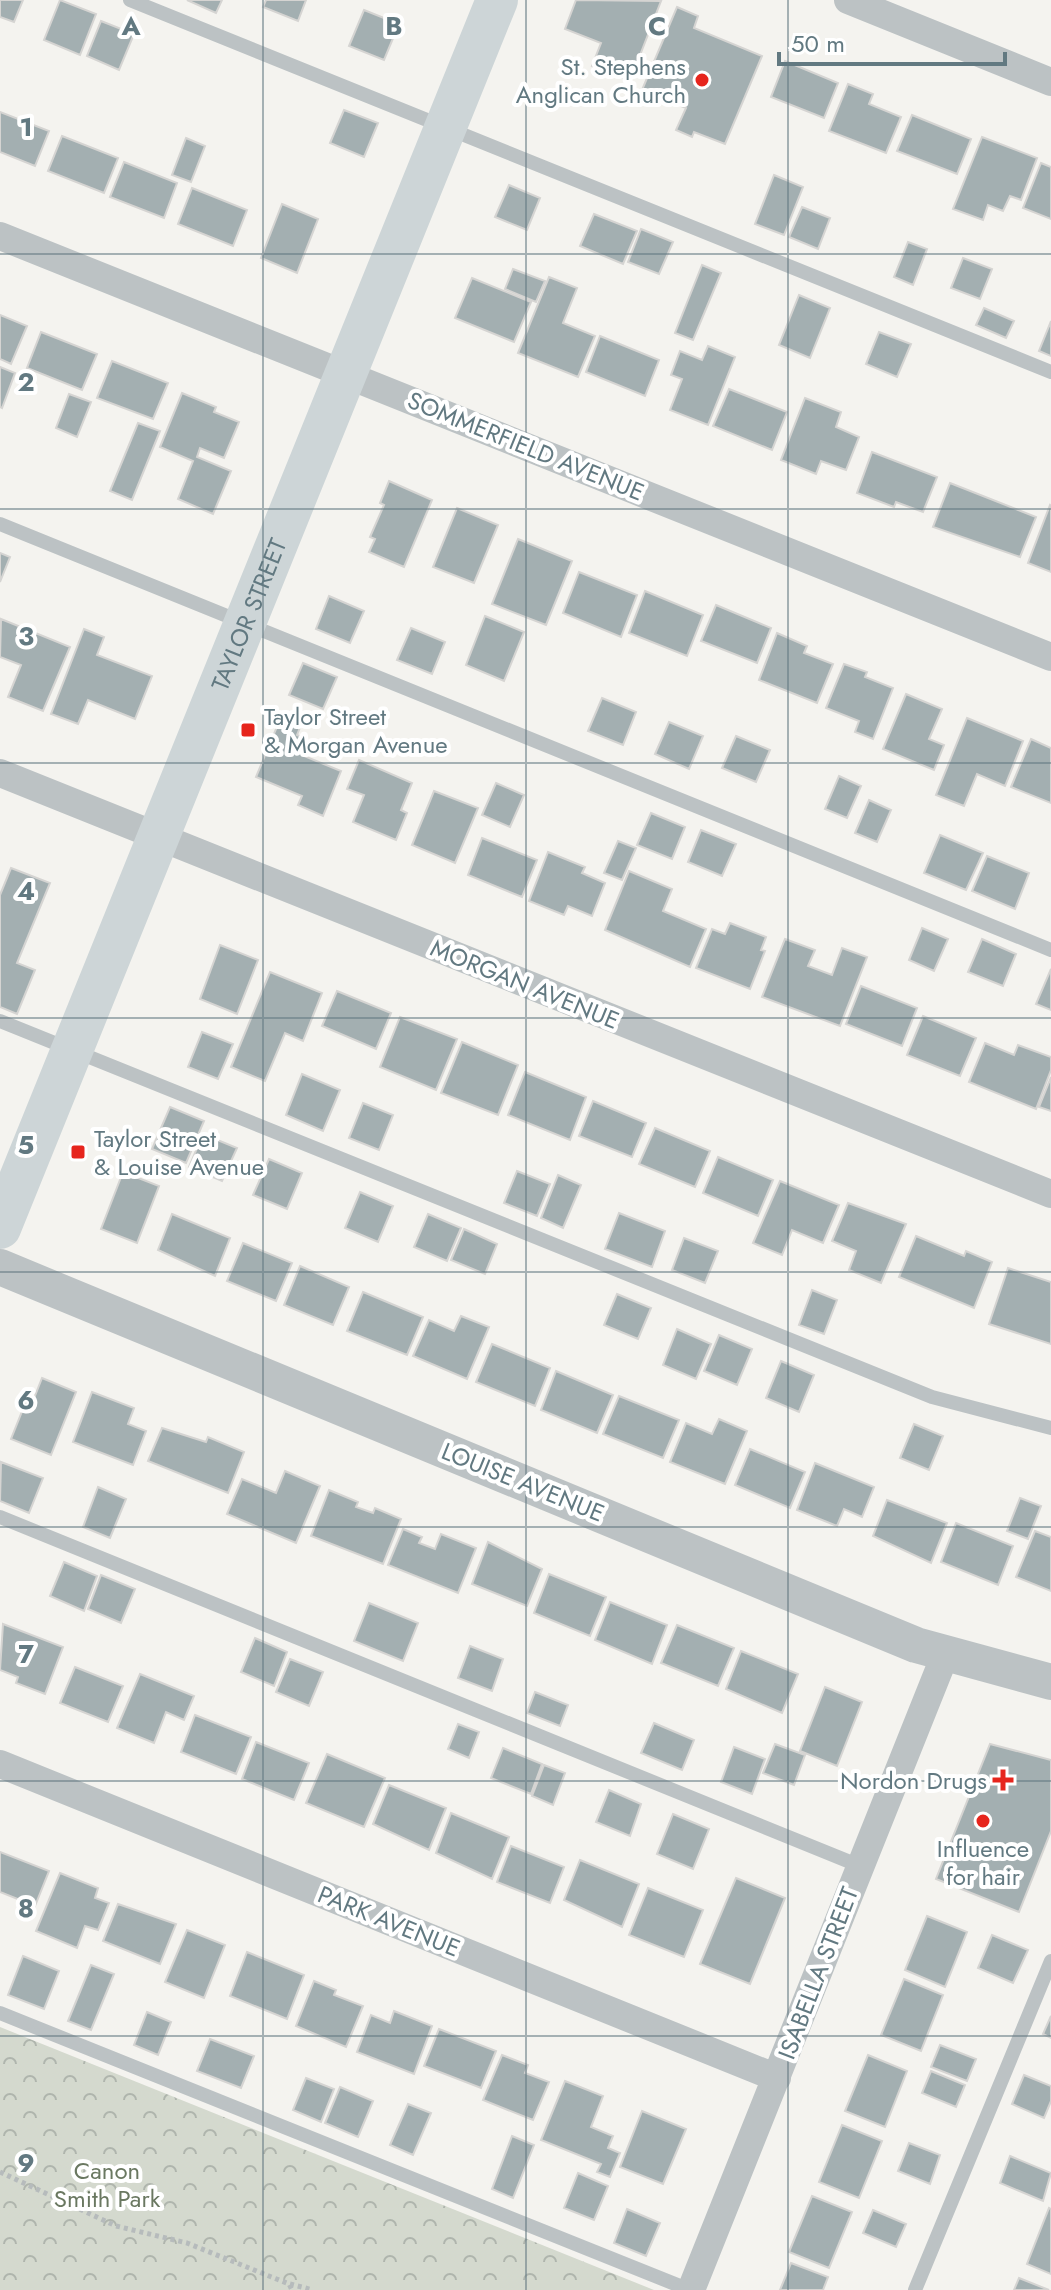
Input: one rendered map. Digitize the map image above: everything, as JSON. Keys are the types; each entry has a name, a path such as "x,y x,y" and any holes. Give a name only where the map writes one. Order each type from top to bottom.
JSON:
{"main road":[{"name":"TAYLOR STREET","path":"0,1228 497,0"}],"street":[{"path":"848,0 1051,82"},
{"name":"SOMMERFIELD AVENUE","path":"0,236 1051,657"},
{"name":"MORGAN AVENUE","path":"0,773 1051,1194"},
{"name":"LOUISE AVENUE","path":"0,1267 945,1655 1051,1682"},
{"name":"ISABELLA STREET","path":"690,2290 945,1655"},
{"name":"PARK AVENUE","path":"0,1764 777,2078"}],"lane":[{"path":"130,0 1051,372"},
{"path":"0,524 1051,950"},
{"path":"0,1021 932,1397 1051,1428"},
{"path":"0,1517 860,1866"},
{"path":"915,2290 1051,1961"},
{"path":"0,2013 690,2290"}],"path":[{"path":"0,2172 116,2226 187,2243 290,2287 313,2290"}],"green space":[{"name":"Canon Smith Park","path":"0,2027 654,2290 0,2290"}],"building":[{"path":"0,0 23,0 14,22 0,17"},
{"path":"60,0 96,14 80,55 44,40"},
{"path":"187,0 222,0 216,13"},
{"path":"266,0 306,0 298,21 263,7"},
{"path":"576,0 661,1 630,81 592,66 601,43 565,29"},
{"path":"677,7 698,16 694,28 762,56 725,144 694,132 692,137 676,130 686,108 642,90"},
{"path":"364,10 399,24 384,60 349,46"},
{"path":"101,21 134,34 119,70 87,56"},
{"path":"785,61 838,83 824,118 771,97"},
{"path":"848,84 873,94 869,104 901,117 886,153 829,131"},
{"path":"344,110 378,123 364,157 330,143"},
{"path":"0,112 49,131 35,166 0,152"},
{"path":"912,115 971,139 957,174 897,151"},
{"path":"62,136 118,158 104,193 48,171"},
{"path":"982,137 1037,158 1021,200 1010,196 1003,211 988,205 983,220 953,209"},
{"path":"186,138 205,146 191,182 172,175"},
{"path":"124,162 177,183 164,218 110,197"},
{"path":"1041,163 1051,167 1051,219 1023,208"},
{"path":"774,175 803,187 784,235 755,224"},
{"path":"509,185 540,198 527,230 495,217"},
{"path":"192,188 247,210 233,246 178,224"},
{"path":"282,204 318,219 297,273 261,258"},
{"path":"802,207 830,218 818,249 789,237"},
{"path":"594,214 637,231 623,264 580,246"},
{"path":"641,229 673,242 659,274 628,262"},
{"path":"908,242 927,249 913,285 894,277"},
{"path":"963,258 992,269 980,299 951,288"},
{"path":"702,265 721,273 693,340 675,333"},
{"path":"513,269 545,281 536,302 505,289"},
{"path":"549,277 577,288 563,323 595,336 578,377 518,353"},
{"path":"472,278 531,302 514,342 455,318"},
{"path":"799,295 830,308 810,358 779,345"},
{"path":"984,308 1014,321 1006,338 976,325"},
{"path":"0,315 27,326 11,364 0,359"},
{"path":"1051,321 1051,356 1039,351"},
{"path":"41,332 97,354 82,390 27,368"},
{"path":"879,332 911,344 897,377 866,364"},
{"path":"600,336 659,360 645,396 586,372"},
{"path":"708,346 735,357 708,425 670,410 682,379 671,375 680,351 702,360"},
{"path":"112,361 168,383 153,419 97,398"},
{"path":"0,367 15,373 2,408 0,407"},
{"path":"729,389 787,412 772,450 713,426"},
{"path":"182,393 216,407 214,412 239,422 224,458 200,448 197,457 231,471 213,514 178,499 193,461 160,447"},
{"path":"69,394 91,402 77,437 56,428"},
{"path":"805,398 841,412 836,427 859,437 846,470 821,461 816,474 781,460"},
{"path":"138,423 160,431 132,500 110,491"},
{"path":"872,452 937,477 923,512 896,502 894,507 857,493"},
{"path":"389,481 432,500 404,567 369,552 375,539 370,537 384,505 380,503"},
{"path":"950,483 1036,517 1020,557 933,527"},
{"path":"1051,506 1051,572 1028,563"},
{"path":"457,508 498,525 474,583 433,567"},
{"path":"518,539 572,561 546,625 492,604"},
{"path":"0,553 10,557 0,582"},
{"path":"579,572 637,595 621,637 563,613"},
{"path":"645,591 703,615 687,656 629,633"},
{"path":"329,596 364,611 350,643 316,629"},
{"path":"716,605 771,628 757,663 701,641"},
{"path":"485,616 524,632 504,681 466,665"},
{"path":"1,619 70,647 43,711 8,697 21,665 0,657"},
{"path":"411,628 445,642 432,674 397,660"},
{"path":"84,629 104,637 97,655 152,676 135,719 88,700 78,724 51,714"},
{"path":"777,633 807,646 804,653 833,664 817,703 759,680"},
{"path":"303,663 337,677 323,709 289,695"},
{"path":"844,664 867,672 865,677 893,688 873,739 855,732 859,721 826,708"},
{"path":"906,694 942,709 929,739 944,745 934,770 883,749"},
{"path":"602,698 636,712 623,745 588,731"},
{"path":"281,717 301,725 297,735 310,741 304,756 341,771 323,816 298,805 302,796 256,777"},
{"path":"967,718 1023,741 1005,786 977,774 964,806 936,795"},
{"path":"669,722 703,736 689,769 655,754"},
{"path":"736,736 770,750 756,782 722,768"},
{"path":"1031,739 1051,748 1051,803 1011,787"},
{"path":"359,760 412,783 401,810 407,813 396,840 353,822 364,795 347,789"},
{"path":"839,776 861,786 847,818 825,809"},
{"path":"496,783 524,795 510,827 482,815"},
{"path":"434,791 478,808 455,863 412,845"},
{"path":"869,800 891,810 877,842 855,833"},
{"path":"651,813 685,827 672,859 637,845"},
{"path":"701,830 736,844 722,876 688,862"},
{"path":"940,835 983,853 966,890 924,873"},
{"path":"482,838 537,860 522,897 468,875"},
{"path":"618,841 636,848 622,880 604,873"},
{"path":"548,852 585,867 582,873 605,883 592,916 568,906 564,915 529,901"},
{"path":"987,856 1029,873 1015,909 972,891"},
{"path":"11,868 50,883 17,963 35,970 17,1014 0,1007 0,895"},
{"path":"629,871 672,889 663,911 706,929 690,967 605,930"},
{"path":"730,923 766,937 761,950 765,951 750,989 696,968 712,929 725,934"},
{"path":"922,928 948,939 934,971 909,960"},
{"path":"785,939 815,950 808,966 832,975 842,948 867,957 840,1026 762,997"},
{"path":"982,939 1016,954 1003,986 968,972"},
{"path":"220,945 258,960 237,1014 200,999"},
{"path":"1051,969 1051,1010 1036,1004"},
{"path":"270,972 322,993 303,1041 285,1033 265,1081 231,1067"},
{"path":"861,986 917,1008 902,1046 846,1024"},
{"path":"337,991 391,1013 376,1049 322,1026"},
{"path":"923,1016 976,1038 960,1076 907,1055"},
{"path":"400,1017 457,1039 436,1090 380,1067"},
{"path":"202,1032 233,1044 218,1079 188,1067"},
{"path":"462,1042 518,1065 498,1115 441,1093"},
{"path":"985,1043 1014,1055 1018,1045 1051,1057 1051,1070 1036,1109 969,1082"},
{"path":"525,1072 586,1097 570,1140 508,1115"},
{"path":"302,1074 340,1090 323,1131 286,1115"},
{"path":"1051,1077 1051,1111 1039,1107"},
{"path":"593,1101 646,1123 632,1157 579,1136"},
{"path":"363,1103 393,1115 379,1150 349,1138"},
{"path":"170,1107 204,1121 186,1163 152,1149"},
{"path":"655,1128 710,1151 695,1187 639,1164"},
{"path":"203,1134 237,1148 222,1181 189,1167"},
{"path":"718,1157 773,1180 758,1216 703,1193"},
{"path":"269,1159 302,1173 287,1209 253,1195"},
{"path":"517,1171 550,1184 537,1216 504,1203"},
{"path":"123,1172 159,1186 137,1243 101,1229"},
{"path":"558,1175 581,1185 563,1228 541,1218"},
{"path":"780,1181 839,1205 823,1243 792,1230 782,1255 753,1243"},
{"path":"360,1192 393,1206 378,1242 345,1228"},
{"path":"848,1203 906,1224 881,1283 849,1270 856,1251 832,1241"},
{"path":"619,1213 665,1231 652,1267 605,1249"},
{"path":"172,1214 230,1238 215,1276 158,1250"},
{"path":"428,1214 461,1228 447,1261 414,1247"},
{"path":"464,1229 497,1244 485,1274 451,1260"},
{"path":"916,1236 964,1256 966,1251 992,1262 974,1308 899,1277"},
{"path":"684,1238 718,1251 705,1283 672,1270"},
{"path":"243,1243 292,1263 276,1301 227,1281"},
{"path":"300,1266 349,1287 333,1325 284,1305"},
{"path":"1008,1268 1051,1282 1051,1344 989,1324"},
{"path":"812,1290 837,1300 824,1334 799,1325"},
{"path":"363,1292 423,1317 407,1355 347,1331"},
{"path":"617,1294 651,1308 638,1339 604,1325"},
{"path":"461,1316 489,1327 467,1379 413,1356 429,1320 454,1331"},
{"path":"677,1329 711,1344 696,1379 663,1365"},
{"path":"719,1335 752,1349 737,1385 704,1371"},
{"path":"492,1344 550,1368 535,1406 476,1382"},
{"path":"781,1361 814,1375 799,1412 766,1398"},
{"path":"556,1371 613,1395 597,1433 541,1410"},
{"path":"42,1378 76,1392 51,1455 11,1439 25,1404 31,1406"},
{"path":"92,1392 134,1408 128,1424 146,1431 133,1465 73,1442"},
{"path":"619,1396 679,1420 663,1458 603,1434"},
{"path":"719,1419 747,1431 725,1484 670,1462 686,1423 712,1434"},
{"path":"914,1424 943,1436 929,1470 900,1458"},
{"path":"162,1428 206,1442 208,1437 244,1452 228,1493 148,1461"},
{"path":"750,1449 805,1472 790,1508 735,1485"},
{"path":"1,1462 43,1478 29,1513 0,1501"},
{"path":"815,1463 874,1487 862,1517 844,1509 837,1526 797,1510"},
{"path":"285,1471 320,1486 296,1543 227,1514 242,1479 276,1493"},
{"path":"98,1487 126,1499 110,1538 83,1527"},
{"path":"329,1490 358,1502 356,1507 373,1513 375,1508 401,1519 383,1564 311,1536"},
{"path":"1020,1498 1041,1506 1028,1539 1007,1531"},
{"path":"887,1500 947,1523 931,1563 873,1536"},
{"path":"956,1523 1013,1546 998,1585 941,1562"},
{"path":"403,1529 422,1537 419,1543 435,1549 441,1534 476,1548 458,1593 388,1565"},
{"path":"1035,1531 1051,1537 1051,1591 1016,1577"},
{"path":"488,1542 542,1569 527,1606 472,1584"},
{"path":"64,1562 97,1576 84,1611 50,1596"},
{"path":"549,1574 606,1597 590,1636 534,1613"},
{"path":"101,1575 135,1589 121,1623 88,1609"},
{"path":"610,1602 667,1625 652,1664 595,1640"},
{"path":"369,1603 418,1623 403,1661 354,1641"},
{"path":"3,1624 63,1647 45,1694 16,1683 18,1677 0,1670"},
{"path":"677,1625 734,1648 718,1686 661,1663"},
{"path":"255,1638 287,1652 274,1686 241,1672"},
{"path":"470,1646 503,1659 492,1691 458,1678"},
{"path":"741,1651 798,1674 782,1713 726,1689"},
{"path":"290,1659 323,1672 309,1706 276,1692"},
{"path":"75,1667 123,1686 108,1722 60,1703"},
{"path":"140,1674 194,1696 184,1720 166,1712 154,1743 117,1728"},
{"path":"825,1687 862,1702 837,1766 800,1751"},
{"path":"535,1692 568,1705 560,1726 527,1713"},
{"path":"195,1715 251,1737 236,1774 181,1752"},
{"path":"654,1723 694,1740 682,1770 641,1753"},
{"path":"458,1724 479,1732 469,1758 448,1749"},
{"path":"256,1742 309,1763 294,1800 242,1779"},
{"path":"775,1744 805,1755 794,1785 763,1773"},
{"path":"990,1744 1051,1760 1051,1831 1019,1912 936,1879"},
{"path":"734,1747 765,1759 752,1794 721,1782"},
{"path":"503,1748 542,1764 531,1794 491,1778"},
{"path":"327,1754 385,1778 364,1827 306,1803"},
{"path":"544,1765 565,1773 553,1805 532,1796"},
{"path":"389,1785 446,1808 429,1850 373,1824"},
{"path":"609,1790 641,1804 630,1836 596,1822"},
{"path":"451,1813 509,1837 492,1879 436,1853"},
{"path":"673,1814 709,1829 693,1869 657,1854"},
{"path":"511,1846 564,1867 550,1903 497,1882"},
{"path":"0,1852 49,1871 35,1906 0,1892"},
{"path":"580,1860 639,1884 622,1927 564,1900"},
{"path":"60,1873 98,1888 95,1898 109,1903 98,1930 85,1926 77,1948 36,1931"},
{"path":"736,1878 785,1898 750,1984 700,1964"},
{"path":"648,1888 703,1910 684,1957 629,1935"},
{"path":"118,1904 176,1924 160,1964 103,1941"},
{"path":"927,1916 967,1932 945,1987 905,1970"},
{"path":"187,1930 225,1945 204,1998 165,1982"},
{"path":"992,1935 1028,1950 1013,1983 978,1968"},
{"path":"247,1952 304,1975 287,2019 230,1996"},
{"path":"23,1956 59,1971 44,2009 8,1995"},
{"path":"91,1965 114,1974 91,2030 68,2021"},
{"path":"904,1979 943,1995 921,2051 881,2035"},
{"path":"314,1981 336,1990 334,1995 363,2006 346,2047 296,2026"},
{"path":"394,2011 432,2026 414,2074 357,2052 371,2015 390,2023"},
{"path":"147,2012 171,2022 158,2055 134,2045"},
{"path":"1051,2016 1051,2038 1043,2034"},
{"path":"439,2029 496,2051 481,2088 424,2066"},
{"path":"210,2039 254,2056 241,2088 197,2071"},
{"path":"940,2045 976,2059 967,2081 931,2067"},
{"path":"502,2055 528,2065 525,2073 549,2082 533,2120 483,2100"},
{"path":"868,2055 907,2071 885,2127 845,2111"},
{"path":"931,2071 965,2085 956,2107 922,2093"},
{"path":"1024,2075 1051,2086 1051,2101 1044,2118 1012,2104"},
{"path":"306,2078 334,2089 321,2122 293,2110"},
{"path":"565,2081 603,2096 591,2127 613,2136 608,2148 620,2153 610,2177 597,2172 601,2164 541,2140"},
{"path":"340,2087 373,2101 358,2137 325,2123"},
{"path":"408,2104 431,2113 413,2155 390,2145"},
{"path":"642,2111 686,2129 663,2184 620,2167"},
{"path":"842,2125 882,2141 859,2198 819,2182"},
{"path":"512,2136 534,2145 513,2198 492,2189"},
{"path":"909,2143 940,2155 930,2184 898,2171"},
{"path":"1010,2156 1051,2173 1043,2201 1000,2183"},
{"path":"578,2173 608,2186 594,2220 564,2208"},
{"path":"812,2196 852,2212 829,2268 789,2252"},
{"path":"627,2209 660,2223 646,2256 614,2243"},
{"path":"1051,2209 1051,2274 1027,2264"},
{"path":"873,2210 906,2224 896,2247 863,2233"},
{"path":"791,2263 828,2277 823,2290 780,2290"},
{"path":"1019,2278 1049,2290 1014,2290"}],"place":[{"name":"St. Stephens Anglican Church","path":"702,80"},
{"name":"Taylor Street & Morgan Avenue","path":"248,730"},
{"name":"Taylor Street & Louise Avenue","path":"78,1152"},
{"name":"Nordon Drugs","path":"1003,1780"},
{"name":"Influence for hair","path":"983,1821"}]}
